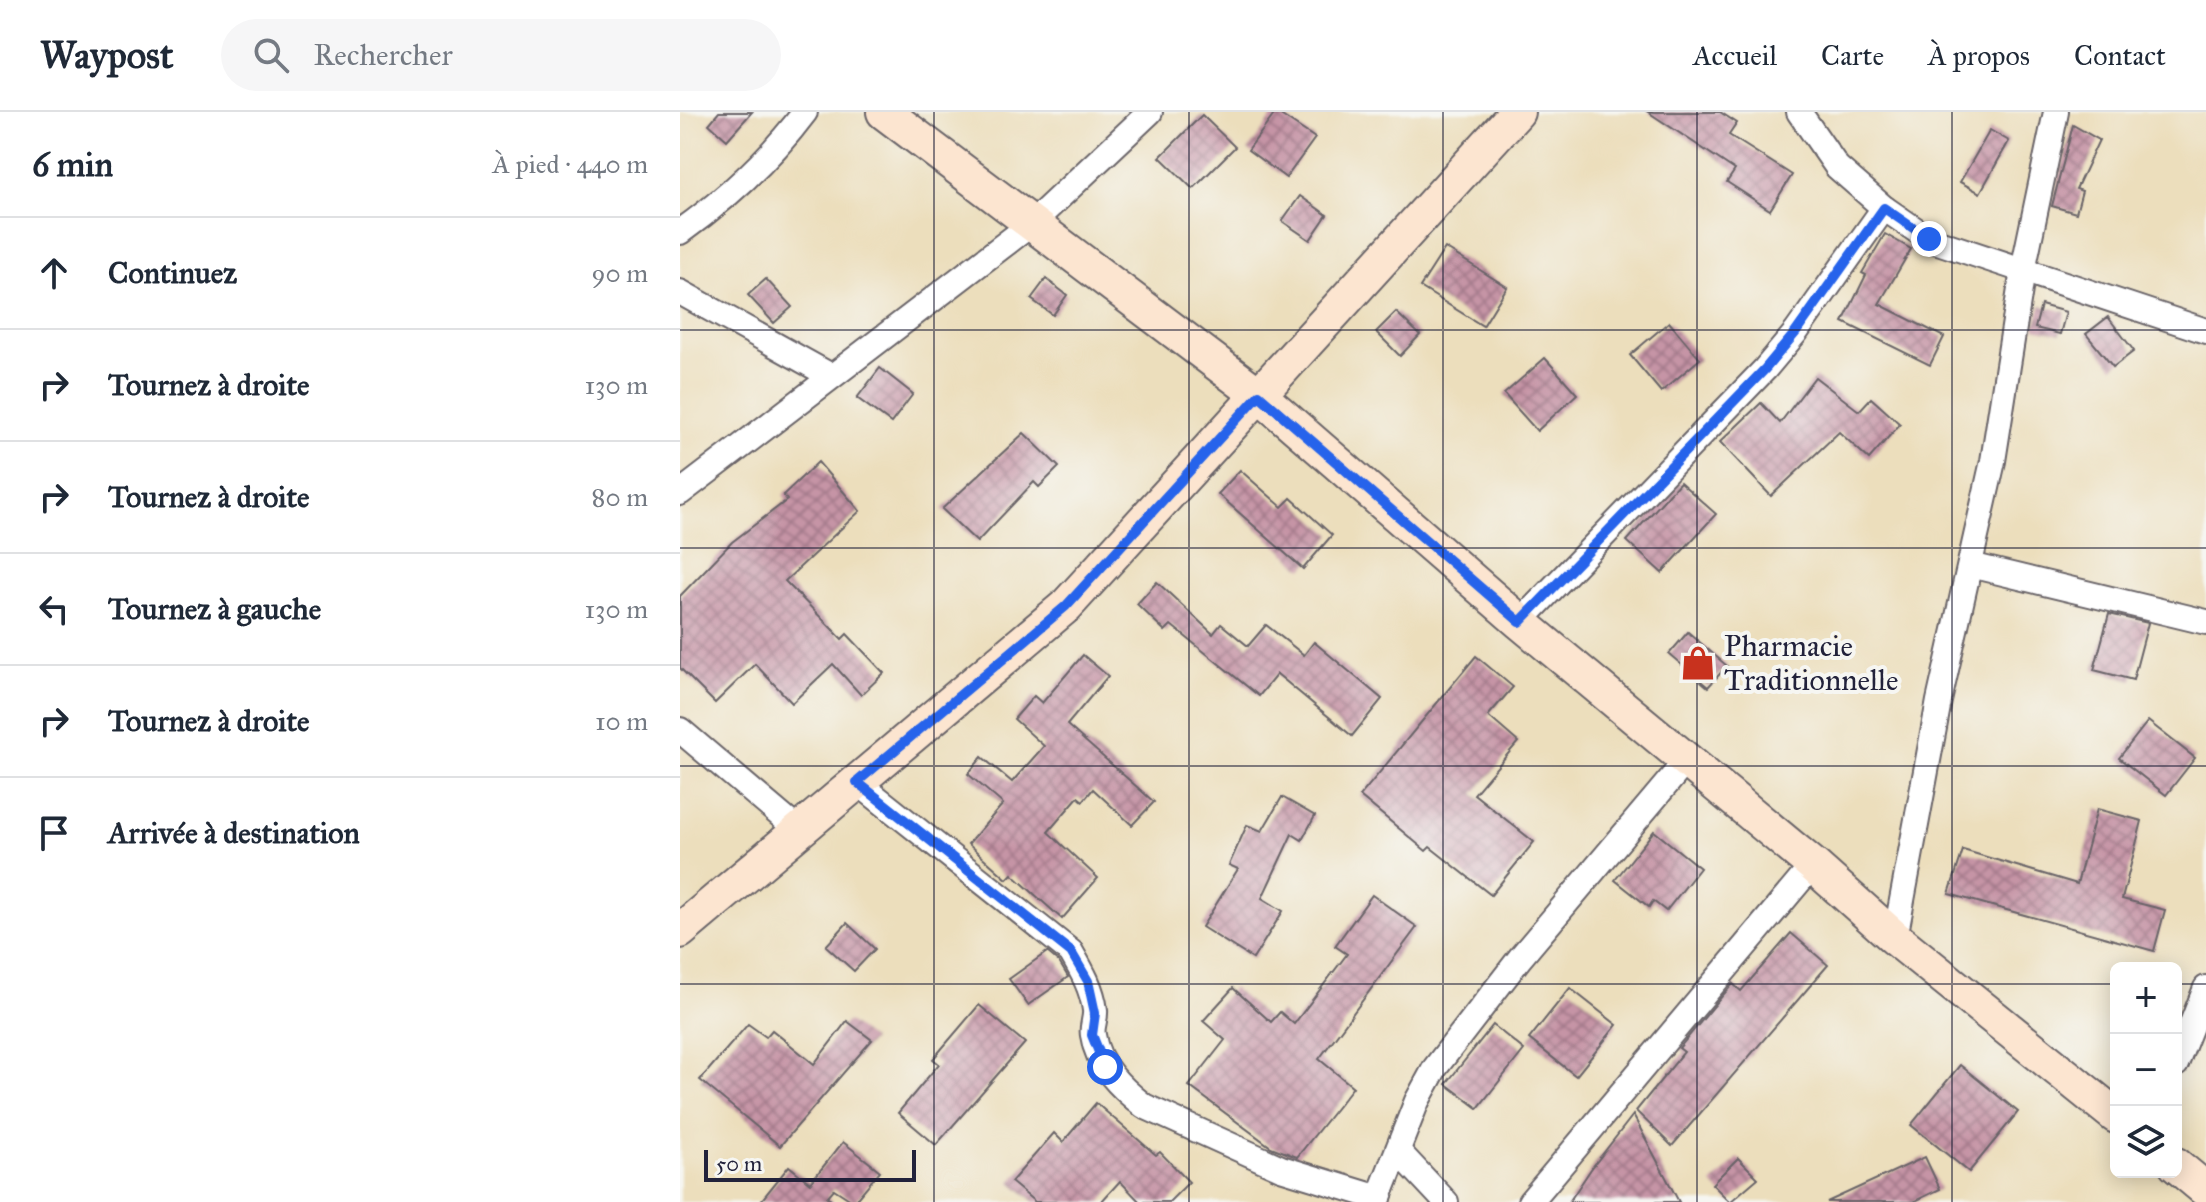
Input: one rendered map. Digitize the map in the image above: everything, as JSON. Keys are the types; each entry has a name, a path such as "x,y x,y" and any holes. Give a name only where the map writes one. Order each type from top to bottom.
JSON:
{"street":[{"path":"680,232 754,173 805,112"},
{"path":"884,112 1259,395 1520,622 1813,865 1895,938 2110,1111"},
{"path":"680,493 1030,225 1150,112"},
{"path":"680,931 1066,606 1517,112"},
{"path":"1799,112 1837,167 1884,208 1929,239 2206,331"},
{"path":"1895,938 1939,701 1993,461 2023,270 2056,112"},
{"path":"1520,622 1765,369 1796,332 1884,208"},
{"path":"680,292 831,376"},
{"path":"1970,565 2206,622"},
{"path":"680,730 799,831"},
{"path":"857,782 1071,952 1088,981 1095,1013 1092,1035 1105,1067 1144,1106 1281,1168 1378,1200 1417,1101 1435,1068 1520,958 1686,761"},
{"path":"1530,1202 1813,865"},
{"path":"2182,1049 2206,988"},
{"path":"1398,1151 1446,1202"},
{"path":"2182,1170 2206,1190"}],"building":[{"path":"719,112 752,112 727,140 709,124"},
{"path":"1276,112 1315,138 1286,178 1248,150"},
{"path":"1648,112 1720,112 1737,123 1729,135 1792,175 1770,210 1727,182 1735,170"},
{"path":"1202,115 1235,147 1193,189 1160,157"},
{"path":"2073,125 2099,140 2076,189 2082,191 2076,213 2052,206"},
{"path":"1990,130 2009,141 1980,193 1960,182"},
{"path":"1300,196 1327,215 1310,240 1282,221"},
{"path":"1885,234 1911,249 1879,304 1944,337 1930,365 1843,322 1866,275 1862,273"},
{"path":"1445,248 1507,287 1483,326 1420,287"},
{"path":"766,279 792,307 774,323 748,295"},
{"path":"1046,279 1067,295 1053,315 1031,299"},
{"path":"2041,305 2066,312 2060,334 2035,328"},
{"path":"1396,312 1420,335 1400,356 1376,332"},
{"path":"2108,317 2134,351 2113,367 2086,334"},
{"path":"1669,322 1700,359 1661,392 1630,355"},
{"path":"1545,358 1577,394 1537,431 1504,394"},
{"path":"880,368 913,394 891,423 857,398"},
{"path":"1815,377 1859,411 1871,398 1900,424 1869,459 1839,432 1771,496 1720,442 1761,403 1780,423"},
{"path":"1024,433 1059,467 1039,487 1034,482 977,542 942,509"},
{"path":"818,462 860,511 785,581 842,639 847,634 884,673 861,695 833,664 792,703 755,664 715,703 680,668 680,596 732,542 787,500 783,495"},
{"path":"1240,470 1282,507 1291,498 1332,535 1303,569 1218,494"},
{"path":"1680,482 1716,514 1662,573 1627,541"},
{"path":"1157,582 1213,634 1221,624 1248,646 1266,625 1304,655 1314,642 1382,699 1352,736 1277,674 1259,696 1171,625 1165,631 1137,604"},
{"path":"2109,614 2148,623 2133,680 2094,670"},
{"path":"1688,632 1727,666 1708,687 1669,654"},
{"path":"1083,655 1108,676 1067,725 1154,802 1132,825 1093,789 1083,801 1078,797 1048,832 1098,878 1062,919 1012,874 1007,879 968,844 1003,804 968,774 982,757 1012,782 1044,746 1014,719 1034,696 1042,703"},
{"path":"1476,656 1513,687 1488,716 1518,742 1474,794 1534,842 1491,895 1430,847 1426,851 1360,796"},
{"path":"2148,721 2195,758 2166,795 2119,758"},
{"path":"1282,797 1315,816 1302,840 1292,834 1262,898 1283,911 1253,959 1202,927 1238,869 1229,865 1247,825 1262,831"},
{"path":"2097,809 2142,821 2122,899 2165,910 2154,951 1949,894 1963,850 2077,884"},
{"path":"1654,831 1700,868 1666,911 1653,901 1649,907 1615,880"},
{"path":"1372,895 1417,927 1319,1059 1353,1087 1297,1157 1271,1147 1189,1086 1225,1040 1203,1021 1233,988 1271,1022 1280,1012 1294,1024 1347,954 1335,946"},
{"path":"847,923 875,949 854,971 826,946"},
{"path":"1791,933 1828,965 1672,1146 1636,1111 1684,1052 1679,1048 1723,995 1733,984 1741,991"},
{"path":"1047,952 1059,962 1068,977 1028,1005 1009,979"},
{"path":"1570,988 1617,1025 1576,1076 1529,1039"},
{"path":"979,1005 1025,1043 936,1145 898,1113 939,1064 933,1059"},
{"path":"847,1021 872,1040 780,1146 700,1080 748,1024 766,1037 772,1030 814,1064"},
{"path":"1493,1025 1524,1050 1478,1108 1446,1084"},
{"path":"1960,1065 2018,1112 1969,1172 1911,1125"},
{"path":"1096,1103 1156,1155 1160,1152 1189,1182 1169,1202 1140,1202 1120,1181 1101,1202 1035,1202 1011,1182 1054,1133 1063,1142"},
{"path":"1633,1115 1679,1202 1569,1202 1591,1169"},
{"path":"843,1142 880,1171 854,1202 834,1189 827,1197 834,1202 760,1202 789,1166 810,1183"},
{"path":"1925,1157 1940,1189 1913,1202 1827,1202"},
{"path":"1738,1158 1758,1178 1730,1202 1712,1184"}],"place":[{"name":"Pharmacie Traditionnelle","path":"1698,663"}],"route":[{"path":"1105,1067 1092,1035 1095,1013 1088,981 1071,952 857,782 1066,606 1259,395 1520,622 1765,369 1796,332 1884,208 1929,239"}]}
